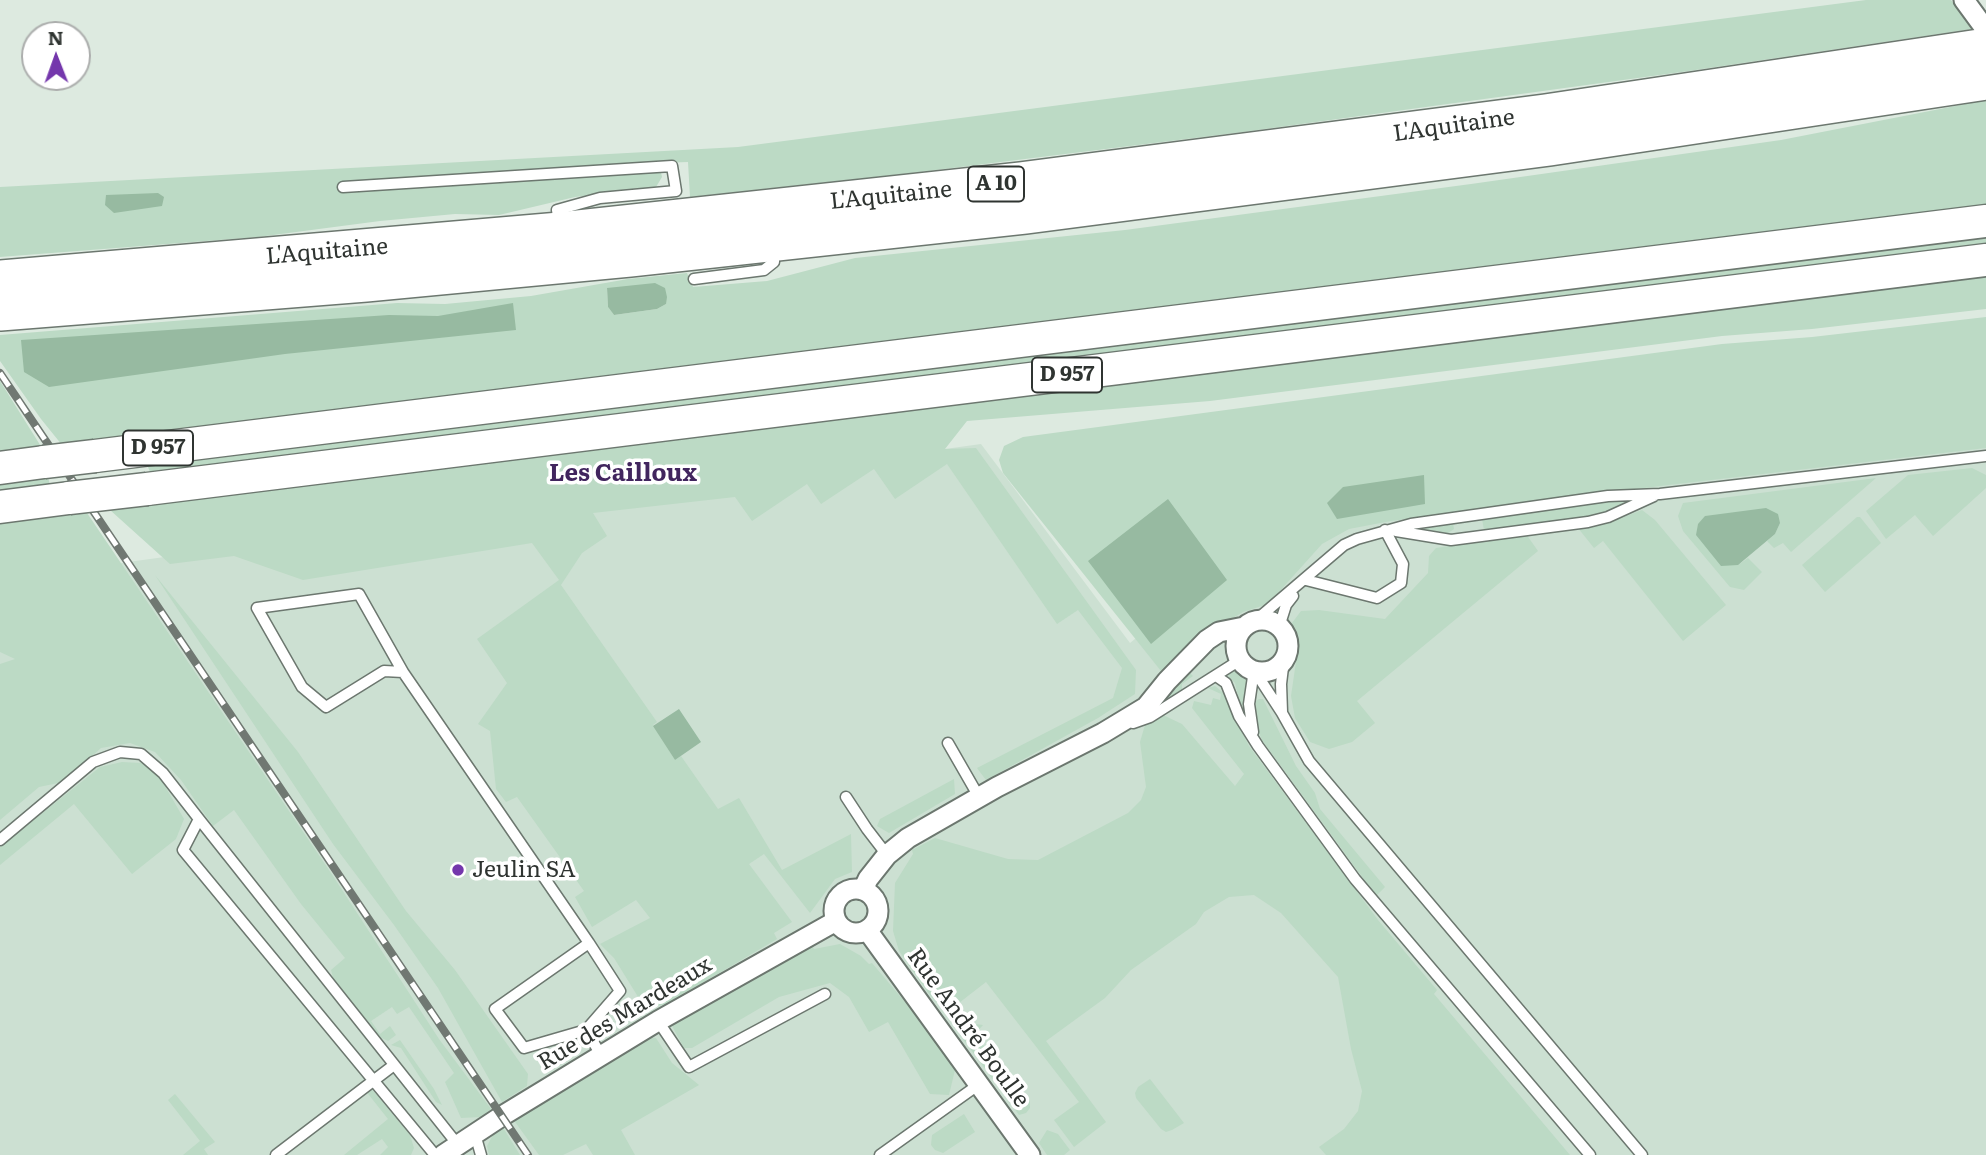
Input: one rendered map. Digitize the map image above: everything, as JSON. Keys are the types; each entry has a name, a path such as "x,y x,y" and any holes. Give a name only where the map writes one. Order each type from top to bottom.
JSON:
{"highway":[{"name":"L'Aquitaine","path":"3,301 230,261 559,231 981,186 1270,151 1650,99 1986,47"},
{"name":"L'Aquitaine","path":"3,301 352,284 774,243 1064,210 1445,161 1986,81"}],"main road":[{"name":"D 957","path":"0,467 1986,221"},
{"name":"D 957","path":"0,507 1986,260"}],"street":[{"path":"1967,4 1986,30"},
{"path":"863,890 887,855 908,838 1146,707 1167,681 1207,640 1219,632 1268,621 1279,627 1287,642 1284,659 1271,670 1214,648 1198,652"},
{"path":"1244,660 1239,634 1250,624"},
{"path":"851,890 863,890 877,905 876,919 867,930 846,930 836,920 834,908 840,896 851,890"},
{"name":"Rue des Mardeaux","path":"450,1150 658,1021 836,920"},
{"name":"Rue André Boulle","path":"867,930 1030,1155"}],"lane":[{"path":"343,187 672,166 676,191 600,198 557,210 559,231"},
{"path":"694,279 764,270 774,262 774,243"},
{"path":"1279,627 1286,605 1326,558 1344,545 1385,530 1466,515 1608,496 1660,494 1985,457"},
{"path":"1385,530 1406,531 1451,540 1588,522 1608,517 1660,494"},
{"path":"1306,580 1377,598 1401,583 1403,564 1385,530"},
{"path":"1250,624 1306,580"},
{"path":"403,672 384,671 326,707 302,687 257,608 359,594 403,672 589,943 620,991 586,1030 524,1048 495,1009 589,943"},
{"path":"1282,712 1284,659"},
{"path":"1103,733 1150,717 1244,660"},
{"path":"1244,660 1282,712 1309,761 1642,1155"},
{"path":"1244,660 1250,718 1258,746"},
{"path":"1216,676 1226,683 1239,716 1258,746 1355,879 1590,1155"},
{"path":"948,743 979,797"},
{"path":"0,840 93,762 120,752 141,754 163,773 394,1065 450,1150"},
{"path":"846,797 887,855"},
{"path":"199,819 183,850 435,1155"},
{"path":"658,1021 689,1067 825,993"},
{"path":"586,1030 601,1055"},
{"path":"276,1155 394,1065"},
{"path":"880,1155 978,1085"},
{"path":"475,1134 481,1155"}],"shaded area":[{"path":"1866,0 1951,0 1972,29 1243,132 920,172 690,197 688,162 659,163 662,177 656,187 575,197 499,215 455,214 258,237 0,257 0,187 738,147"},
{"path":"1986,100 1986,209 62,445 0,361 0,335 397,303 445,304 531,296 628,279 687,273 693,287 767,281 855,258 1125,230 1781,140","holes":["608,288 666,304 657,309 614,315 608,307"]},
{"path":"158,193 164,197 162,206 114,213 105,205 106,195"},
{"path":"1986,231 1986,250 152,477 146,462"},
{"path":"1986,273 1986,309 1812,329 1722,336 1210,401 967,421 945,449 976,448 1136,670 1135,694 1098,718 986,780 977,768 1113,698 1122,668 1078,610 1057,624 947,464 895,499 874,469 821,504 807,484 752,521 735,497 593,513 607,536 582,553 561,585 657,722 653,725 675,760 681,756 718,809 739,798 782,870 851,834 852,872 835,879 810,913 764,854 749,864 792,922 774,933 777,939 667,1004 652,1007 640,1000 614,958 600,944 650,918 636,900 592,927 575,897 584,891 517,797 506,802 496,789 490,731 478,724 507,683 477,639 559,580 532,543 303,580 234,556 170,564 110,510"},
{"path":"655,283 665,288 667,297 666,304 657,309 614,315 608,307 607,288"},
{"path":"513,303 516,330 285,354 49,387 24,372 21,340 389,315 438,316"},
{"path":"1986,317 1986,448 1660,486 1391,521 1349,529 1322,544 1268,604 1243,612 1206,634 1161,671 1003,473 999,460 1004,446 1023,437 1722,344 1812,337"},
{"path":"0,381 42,448 0,452"},
{"path":"1986,413 1986,1155 0,1155 0,572 85,568 981,444 1130,643 1231,560 1316,497"},
{"path":"1972,468 1986,475 1986,488 1933,536 1915,515 1886,539 1866,511 1908,475"},
{"path":"47,473 52,493 0,498 0,479"},
{"path":"1424,475 1425,504 1337,519 1327,503 1343,487"},
{"path":"1876,478 1791,552 1783,543 1774,548 1767,541 1775,534 1780,523 1738,565 1748,558 1762,572 1744,590 1730,587 1683,531 1678,516 1683,503"},
{"path":"1635,497 1603,513 1579,519 1484,530 1482,519"},
{"path":"1168,499 1227,580 1151,644 1088,561"},
{"path":"1766,508 1778,514 1780,523 1775,534 1738,565 1721,566 1696,535 1698,524 1705,516"},
{"path":"1642,510 1655,520 1726,605 1683,641 1603,541 1594,548 1578,528 1608,523"},
{"path":"87,513 331,873 439,1039 491,1109 481,1117 461,1118 445,1082 454,1073 409,1007 397,1014 392,1007 371,1021 380,1034 390,1026 396,1035 388,1041 377,1036 366,1025 335,985 331,970 345,958 301,904 234,810 213,826 181,780 155,752 130,743 101,748 63,782 39,787 0,820 0,664 15,659 0,652 0,523"},
{"path":"1860,517 1881,543 1825,592 1802,565"},
{"path":"1453,523 1454,529 1448,533 1414,528"},
{"path":"1526,534 1538,551 1357,701 1375,723 1352,742 1329,749 1310,742 1295,718 1291,696 1298,648 1292,623 1301,611 1319,610 1385,619 1428,573 1429,556 1436,548"},
{"path":"155,575 298,752 406,911 455,970 528,1074 527,1086 502,1102 438,988 333,844"},
{"path":"1237,670 1245,675 1248,681 1246,704 1240,705 1235,683 1228,676 1231,671"},
{"path":"1188,671 1193,676 1182,684 1182,694 1155,710 1168,689"},
{"path":"1215,686 1226,695 1249,746 1378,920 1437,990 1434,994 1570,1155 1326,1155 1319,1147 1344,1129 1358,1111 1362,1091 1351,1049 1338,977 1281,913 1254,895 1229,897 1204,912 1196,924 1131,970 1105,998 1046,1041 1106,1122 1074,1147 1054,1120 1079,1102 986,982 946,1013 929,994 899,951 893,931 895,883 913,854 912,850 935,838 1008,859 1038,860 1128,813 1141,800 1146,787 1140,742 1145,725 1163,715 1182,724 1235,786 1244,774 1192,708 1194,701 1211,705 1213,698 1220,700 1221,694 1208,688"},
{"path":"1263,699 1296,766 1315,793 1320,809 1385,887 1376,896 1262,740 1256,726 1256,701"},
{"path":"679,709 701,742 675,760 653,726"},
{"path":"122,762 141,763 158,774 184,819 176,839 132,874 74,804 0,865 0,847 100,767"},
{"path":"954,779 955,794 889,833 877,826 880,819"},
{"path":"840,944 869,964 872,963 905,1002 955,1070 949,1095 930,1094 888,1022 869,1032 849,997 830,983 779,997 692,1048 684,1048 671,1024 812,945 814,949"},
{"path":"969,1023 983,1025 975,1034 1025,1103 1030,1099 1030,1108 1026,1113 1019,1115 960,1035 961,1029"},
{"path":"649,1037 656,1038 672,1063 699,1085 621,1130 635,1155 593,1155 586,1144 563,1155 539,1155 513,1119"},
{"path":"400,1040 442,1105 436,1102 401,1048 391,1045"},
{"path":"1150,1079 1184,1123 1166,1132 1136,1098 1138,1087"},
{"path":"370,1087 410,1135 414,1148 411,1155 380,1155 388,1147 382,1139 357,1155 344,1155 388,1119 365,1090"},
{"path":"175,1094 215,1142 204,1149 208,1155 183,1155 200,1141 168,1100"},
{"path":"964,1114 975,1132 943,1153 935,1150 931,1145 932,1135"},
{"path":"502,1126 520,1155 489,1155 487,1146 494,1133"},
{"path":"1047,1130 1058,1134 1070,1150 1064,1155 1047,1155 1039,1143"}],"railway":[{"path":"0,373 528,1155"}],"place":[{"name":"Jeulin SA","path":"458,870"}],"district":[{"name":"Les Cailloux","path":"623,474"}]}
